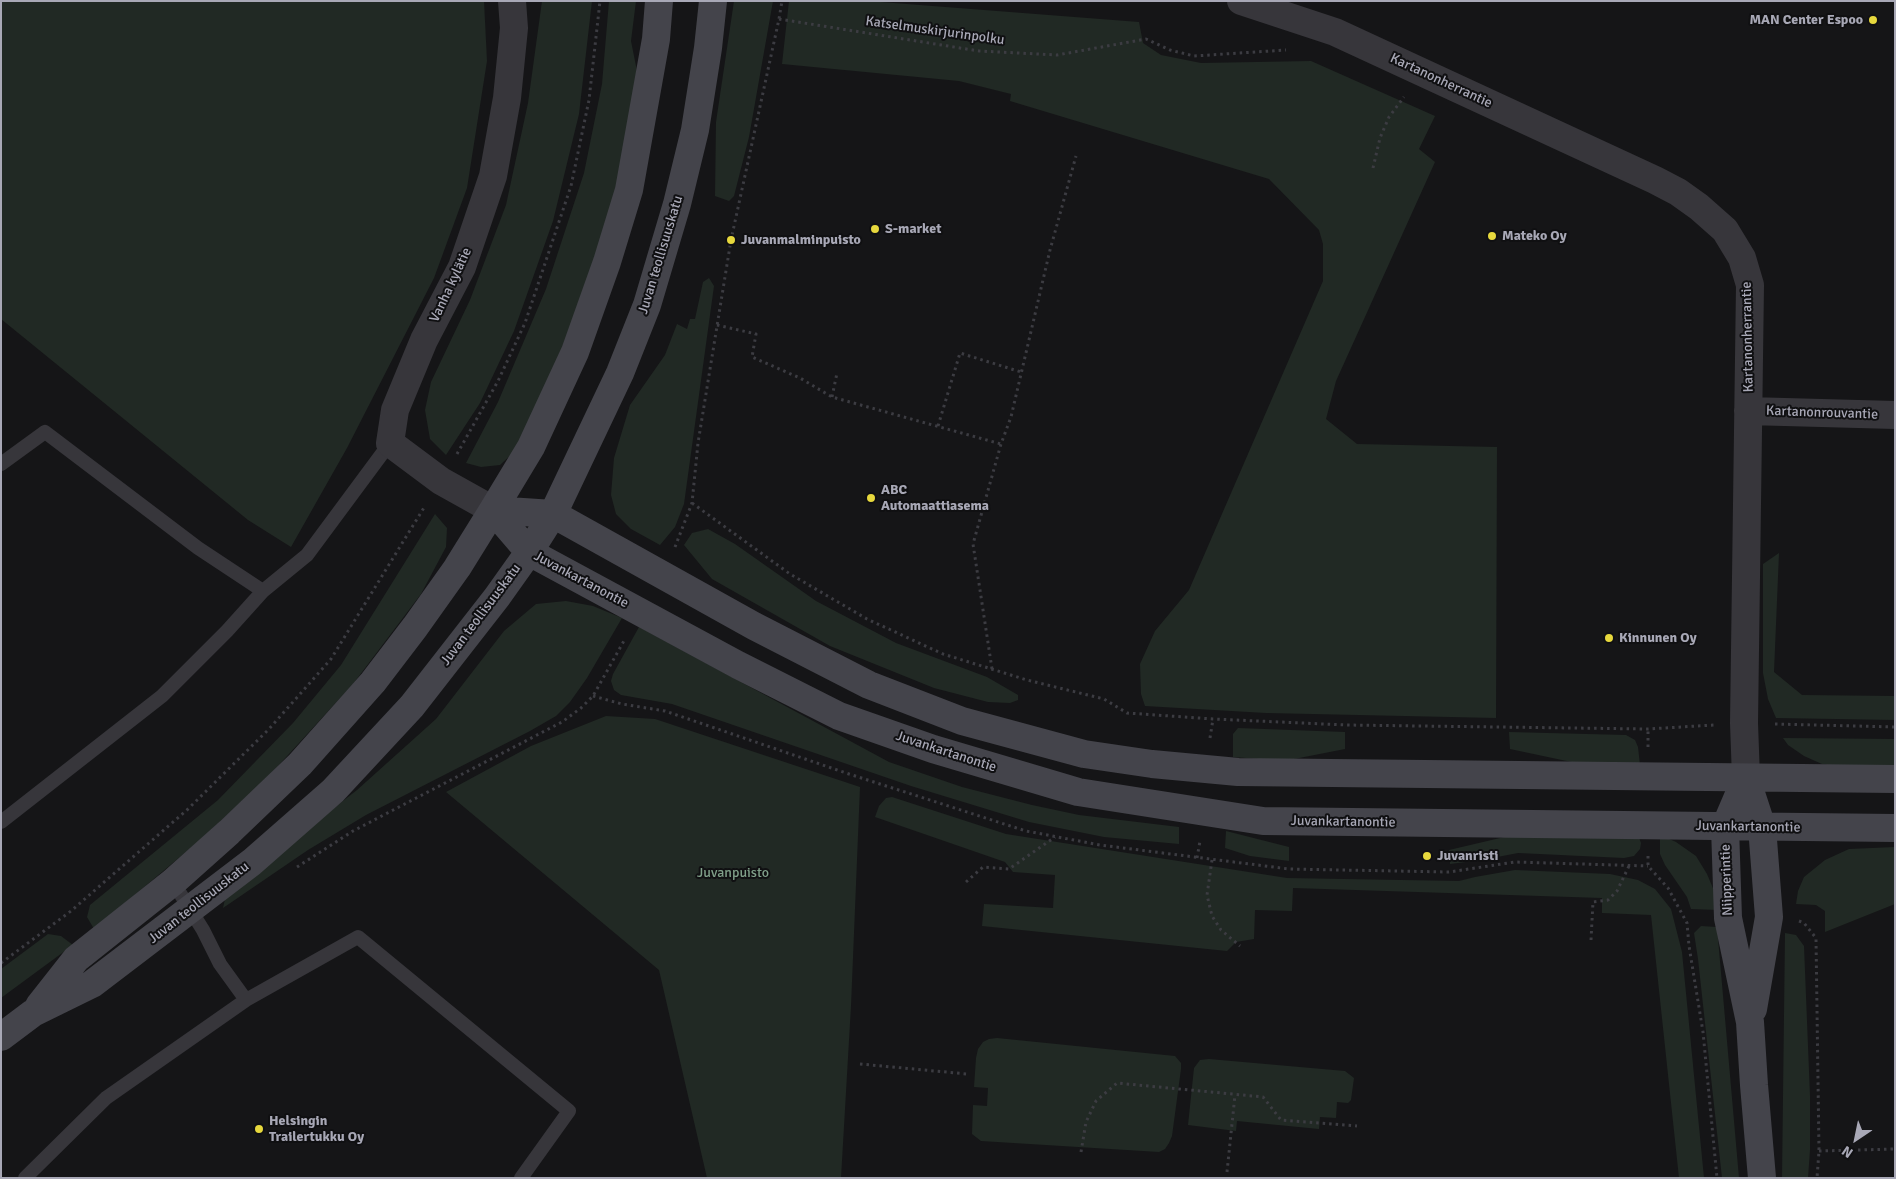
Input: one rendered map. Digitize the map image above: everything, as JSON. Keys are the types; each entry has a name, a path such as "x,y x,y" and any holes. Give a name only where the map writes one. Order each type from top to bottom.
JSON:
{"main road":[{"name":"Juvan teollisuuskatu","path":"33,1013 76,959 173,882 300,764 373,682 415,628 457,568 493,510 531,447 575,352 608,262 629,190 656,39 659,1"},
{"name":"Juvan teollisuuskatu","path":"1,1037 33,1013 92,984 252,862 333,791 412,706 497,598 529,552 553,514 620,373 647,304 677,204 695,130 708,48 713,1"},
{"path":"493,510 553,514 754,626 869,685 962,721 1084,754 1152,764 1238,772 1895,779"},
{"name":"Juvankartanontie","path":"493,510 529,552 738,665 839,716 933,749 1078,792 1263,821 1895,828"},
{"name":"Niipperintie","path":"1746,778 1725,827 1728,918 1750,1022 1762,1178"},
{"name":"Niipperintie","path":"1746,778 1762,827 1769,917 1750,1022"}],"street":[{"name":"Vanha kylätie","path":"390,443 395,410 424,340 462,267 493,176 506,98 514,28 512,1"},
{"name":"Kartanonherrantie","path":"1241,1 1335,32 1655,180 1678,192 1699,207 1725,230 1742,258 1750,284 1744,723 1746,778"},
{"name":"Kartanonrouvantie","path":"1748,411 1895,415"},
{"path":"390,443 441,481 493,510"}],"lane":[{"path":"1,464 45,432 198,548 263,591"},
{"path":"1,822 162,696 228,631 263,591 307,555 390,443"},
{"path":"173,882 220,964 246,1000"},
{"path":"25,1178 106,1098 246,1000 358,937 569,1111 521,1178"}],"path":[{"path":"1,963 71,911 181,816 269,729 331,659 441,481 498,381 525,323 571,186 587,110 600,1"},
{"path":"673,551 692,503 698,443 731,240 780,19 782,1"},
{"name":"Katselmuskirjurinpolku","path":"780,19 979,52 1058,55 1146,38 1170,50 1194,56 1295,50"},
{"path":"1374,168 1380,138 1388,117 1405,96"},
{"path":"992,669 973,544 1001,444 1011,416 1050,250 1076,156"},
{"path":"717,325 756,334 752,357 800,378 832,397 1001,444"},
{"path":"938,426 960,353 1022,372"},
{"path":"832,397 837,373"},
{"path":"692,503 790,574 866,619 943,654 1104,699 1127,713 1346,725 1648,729 1744,723 1895,727"},
{"path":"295,868 353,831 562,722 593,696 627,636"},
{"path":"593,696 622,704 665,711 849,774 1026,831 1100,845 1289,869 1450,872 1515,862 1648,866 1668,888 1687,923 1703,1032 1716,1178"},
{"path":"1712,725 1715,716"},
{"path":"966,882 983,867 1009,869 1055,836"},
{"path":"1212,860 1207,895 1212,916 1221,930 1240,946"},
{"path":"1591,940 1593,902 1608,900 1617,891 1629,866"},
{"path":"1793,919 1804,923 1816,938 1819,1151 1817,1178"},
{"path":"860,1064 967,1074"},
{"path":"1081,1152 1086,1122 1096,1101 1117,1083 1263,1098 1281,1120 1357,1126"},
{"path":"1227,1172 1235,1095"},
{"path":"1819,1151 1895,1149"}],"green space":[{"path":"1,1 484,1 487,61 467,188 434,278 347,448 291,547 248,520 1,319"},
{"path":"542,1 592,1 579,114 553,221 514,331 480,403 446,455 430,439 425,410 431,382 470,300 506,205 528,103"},
{"path":"609,1 636,1 631,41 639,81 622,178 582,306 515,451 500,465 481,467 466,463 498,402 546,289 584,173 602,84"},
{"path":"734,1 773,1 749,137 734,196 729,201 715,196 716,122"},
{"path":"789,1 868,1 1139,22 1143,43 1161,55 1201,63 1311,61 1435,116 1419,149 1435,162 1336,381 1326,419 1357,444 1497,447 1496,718 1266,713 1145,706 1141,694 1140,664 1155,631 1189,590 1323,281 1323,244 1319,230 1269,179 1010,101 1011,94 959,81 782,64"},
{"path":"709,278 714,286 684,504 675,527 660,545 631,529 616,514 611,495 614,458 630,405 665,355 677,324 687,329 690,319 695,319 703,282"},
{"path":"435,514 447,528 446,547 421,594 353,684 267,778 199,841 94,929 87,917 90,905 218,800 293,723 341,665"},
{"path":"708,529 735,544 816,601 896,643 987,677 1018,695 1018,700 1010,703 988,702 934,688 830,646 712,579 684,545 692,533"},
{"path":"1779,553 1774,672 1802,695 1895,696 1895,720 1776,718 1768,699 1763,673 1763,564"},
{"path":"566,601 593,606 622,618 587,678 570,702 556,716 366,815 308,850 223,908 225,899 233,887 357,790 436,719 504,631 536,604"},
{"path":"639,627 889,762 962,787 1032,805 1079,815 1179,827 1179,844 1104,837 1029,822 911,786 672,704 621,695 614,690 611,681"},
{"name":"Juvanpuisto","path":"606,716 655,719 860,787 851,1006 841,1178 707,1178 659,970 446,792 531,746"},
{"path":"1238,728 1345,732 1345,749 1284,761 1233,757 1233,734"},
{"path":"1509,732 1626,735 1635,740 1638,747 1640,765 1576,763 1510,749"},
{"path":"1783,738 1895,739 1895,767 1838,767 1822,764 1804,756 1788,745"},
{"path":"892,797 1006,834 1287,878 1459,881 1515,870 1610,874 1638,880 1655,889 1671,909 1682,952 1704,1178 1679,1178 1651,915 1602,913 1602,898 1293,888 1292,911 1255,910 1254,939 1236,942 1227,951 982,926 984,904 1053,908 1055,875 1013,872 1005,862 875,817 879,806 886,798"},
{"path":"1226,831 1289,847 1289,861 1250,856 1225,848"},
{"path":"1517,834 1638,835 1641,843 1640,849 1634,856 1624,858 1518,853 1450,864 1449,850"},
{"path":"1660,838 1667,838 1676,842 1696,856 1707,874 1715,893 1718,910 1691,909 1687,897 1665,865 1660,854"},
{"path":"1895,847 1895,904 1825,932 1825,911 1816,905 1796,904 1798,891 1804,877 1825,860 1849,849"},
{"path":"1701,926 1717,927 1739,1178 1722,1178 1694,933"},
{"path":"1785,933 1796,935 1804,946 1810,1096 1808,1178 1782,1178"},
{"path":"48,934 61,936 73,945 1,998 1,969"},
{"path":"997,1038 1175,1056 1181,1063 1181,1069 1172,1136 1169,1143 1165,1149 1159,1152 981,1141 972,1134 973,1105 987,1106 988,1088 974,1087 976,1058 978,1049 983,1042"},
{"path":"1209,1059 1345,1071 1354,1078 1351,1100 1348,1103 1337,1102 1336,1118 1320,1117 1319,1129 1237,1121 1236,1131 1188,1125 1194,1068 1200,1060"}],"place":[{"name":"MAN Center Espoo","path":"1873,20"},
{"name":"S-market","path":"875,229"},
{"name":"Mateko Oy","path":"1492,236"},
{"name":"Juvanmalminpuisto","path":"731,240"},
{"name":"ABC Automaattiasema","path":"871,498"},
{"name":"Kinnunen Oy","path":"1609,638"},
{"name":"Juvanristi","path":"1427,856"},
{"name":"Helsingin Trailertukku Oy","path":"259,1129"}]}
